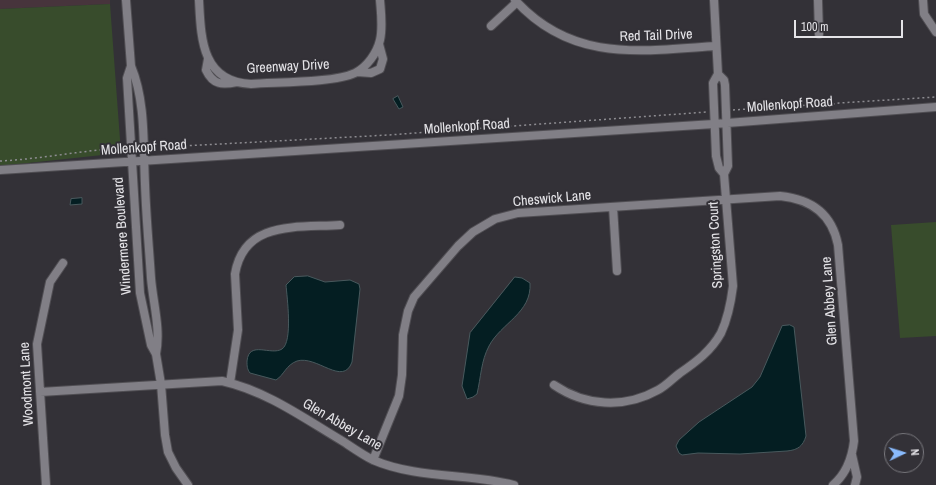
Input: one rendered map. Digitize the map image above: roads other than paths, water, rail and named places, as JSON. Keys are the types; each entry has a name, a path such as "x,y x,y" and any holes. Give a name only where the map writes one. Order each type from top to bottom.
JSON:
{"street":[{"name":"Windermere Boulevard","path":"126,0 131,66 135,76 139,96 145,160 144,182 152,287 159,341 156,354"},
{"name":"Greenway Drive","path":"199,0 202,46 208,59 220,73 237,82 251,84 339,78 357,72 371,59 379,44 382,28 380,0"},
{"path":"714,0 718,74"},
{"path":"818,0 819,34"},
{"path":"923,0 924,14 936,32"},
{"path":"491,26 516,1"},
{"name":"Red Tail Drive","path":"516,1 532,16 562,36 596,48 634,52 716,46"},
{"path":"357,72 371,73 380,69 383,59 379,44"},
{"name":"Windermere Boulevard","path":"131,66 127,78 140,293 151,345 156,354 161,384 165,435 168,452 176,468 188,485"},
{"name":"Springston Court","path":"554,385 566,393 593,401 612,403 631,401 659,389 708,352 721,333 731,304 733,286 724,174 728,166 724,80 718,74 713,83 713,111 716,156 719,168 724,174"},
{"name":"Mollenkopf Road","path":"0,170 714,124 936,108"},
{"name":"Glen Abbey Lane","path":"726,199 780,196 801,199 822,213 834,232 838,246 854,442 852,454 843,474 833,485"},
{"name":"Cheswick Lane","path":"373,460 399,396 402,375 403,335 408,311 414,297 458,246 483,226 508,215 518,213 726,199"},
{"path":"613,207 617,271"},
{"path":"230,383 238,330 234,274 246,246 257,236 274,229 340,225"},
{"name":"Woodmont Lane","path":"46,485 37,350 39,330 50,282 63,263"},
{"name":"Glen Abbey Lane","path":"40,392 214,381 230,383 263,394 373,460 412,471 470,477 514,485"},
{"path":"852,454 857,477 855,485"}],"water":[{"path":"398,96 403,107 399,109 393,99"},
{"path":"82,198 82,204 70,205 71,199"},
{"path":"308,276 325,282 350,280 359,284 360,289 352,362 348,369 342,372 336,371 305,360 297,361 290,365 276,380 250,373 247,367 247,361 252,351 277,351 282,349 285,345 288,329 286,285 294,277"},
{"path":"515,277 522,278 530,283 526,302 515,317 494,338 489,346 483,363 477,394 467,399 462,386 470,333"},
{"path":"790,325 794,327 806,436 802,445 794,450 787,451 740,454 698,453 682,455 679,453 676,446 679,440 699,422 752,387 760,377 782,326"}]}
